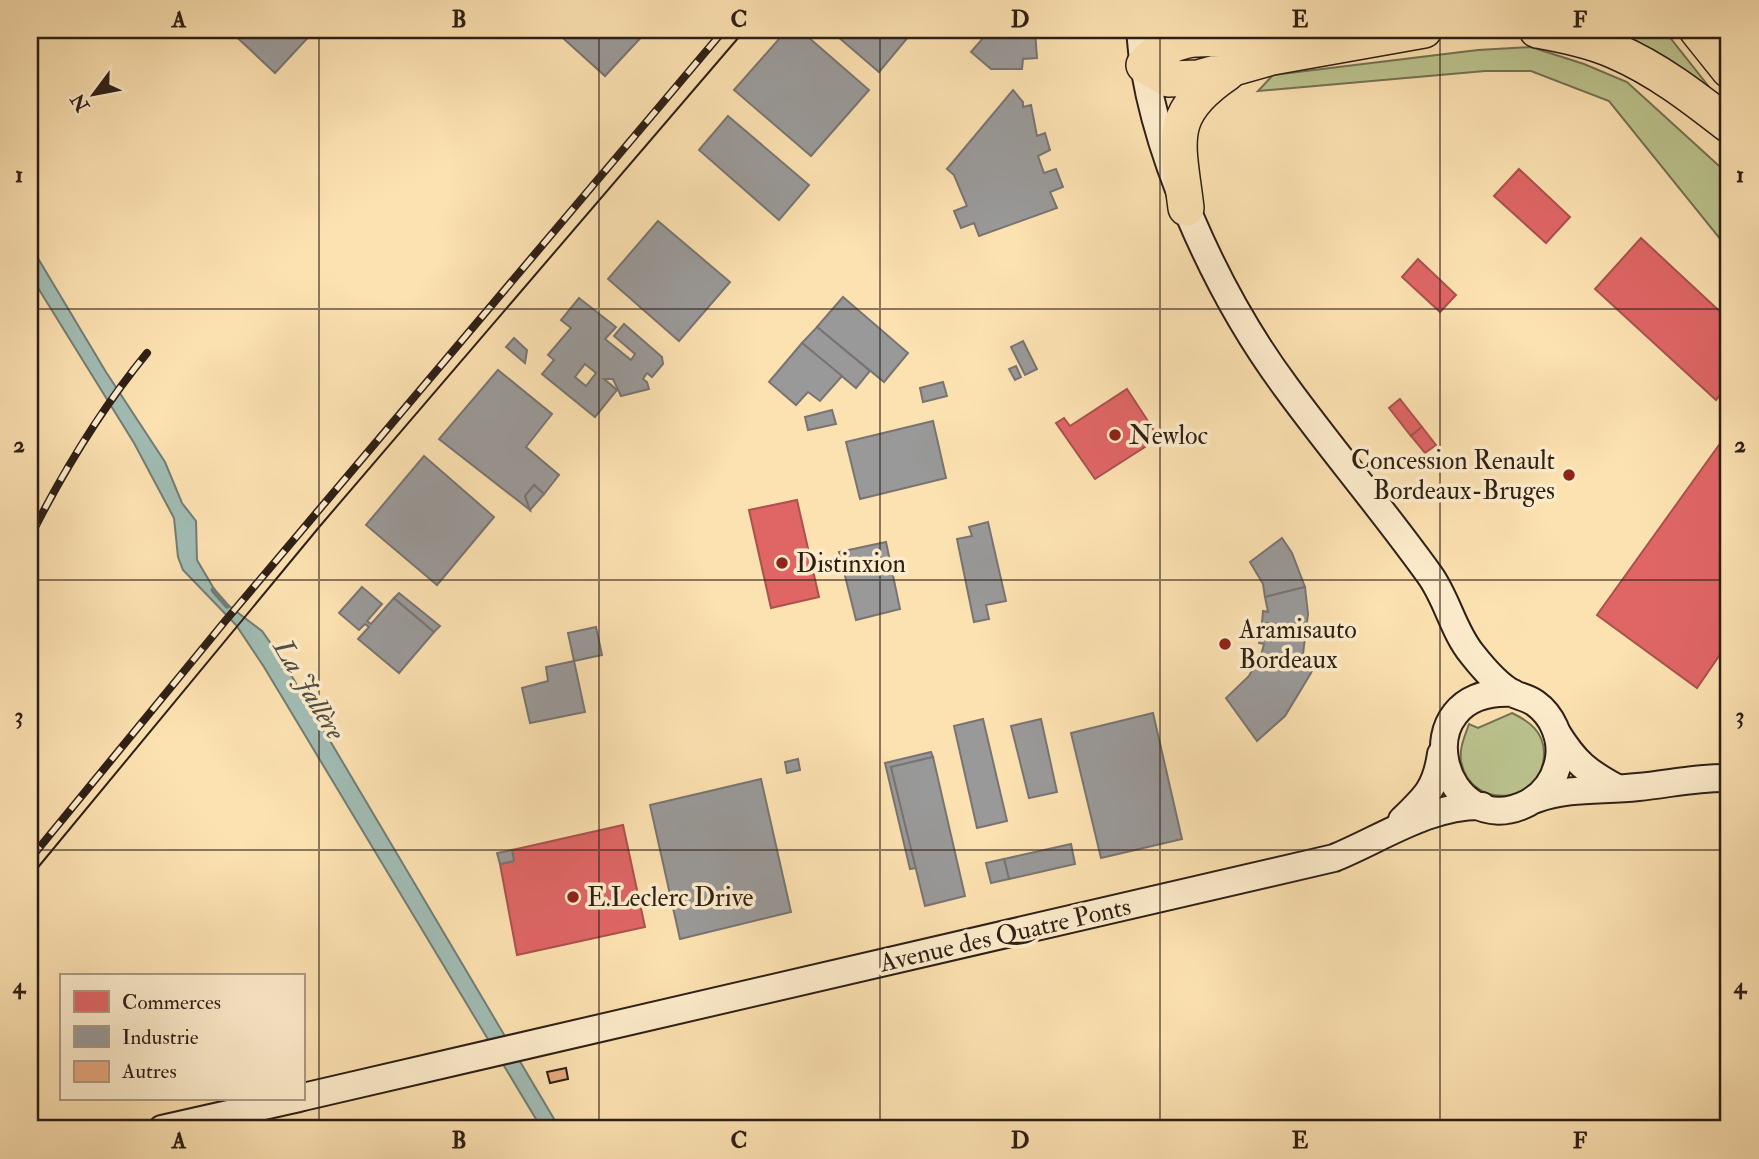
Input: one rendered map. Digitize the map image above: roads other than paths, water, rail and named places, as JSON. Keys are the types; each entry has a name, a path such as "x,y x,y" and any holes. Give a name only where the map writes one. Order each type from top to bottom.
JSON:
{"highway":[{"path":"1325,30 1270,40 1204,34 1170,43 1144,65 1161,77 1178,80 1198,78 1272,57 1424,30"},
{"path":"1537,30 1574,37 1616,51 1678,85 1729,124"},
{"path":"1697,30 1729,70"},
{"path":"1186,208 1179,148 1182,119 1193,101 1212,83 1236,67"}],"main road":[{"path":"1140,30 1144,65 1161,134 1186,208 1255,340 1285,386 1435,581 1469,651 1485,670 1513,693"},
{"path":"1388,834 1426,797 1438,775 1443,743 1466,687 1469,651"},
{"path":"1455,715 1481,696 1497,692 1524,696 1540,707 1551,720 1571,755 1582,767 1618,789"},
{"path":"1536,799 1549,786 1558,769 1560,751 1557,733"},
{"path":"1443,743 1444,763 1451,781 1464,797 1482,806 1501,810 1519,807 1559,791 1618,789 1705,777 1729,778"},
{"name":"Avenue des Quatre Ponts","path":"304,1096 1334,858 1438,811 1462,806 1482,806"},
{"name":"Avenue des Quatre Ponts","path":"162,1129 288,1100"}],"water":[{"path":"30,245 106,372 165,462 182,503 196,521 197,560 220,599 262,631 281,658 560,1129 542,1129 264,667 236,625 183,570 178,557 174,518 134,443 30,275"}],"waterway":[{"name":"La Jallère","path":"213,590 227,606"}],"tram line":[{"path":"30,877 320,526 745,30"}],"railway":[{"path":"30,859 226,620 724,30"},
{"path":"30,537 83,442 147,353"}],"place":[{"name":"Newloc","path":"1115,435"},
{"name":"Concession Renault Bordeaux-Bruges","path":"1569,475"},
{"name":"Distinxion","path":"782,563"},
{"name":"Aramisauto Bordeaux","path":"1225,644"},
{"name":"E.Leclerc Drive","path":"573,897"}]}
